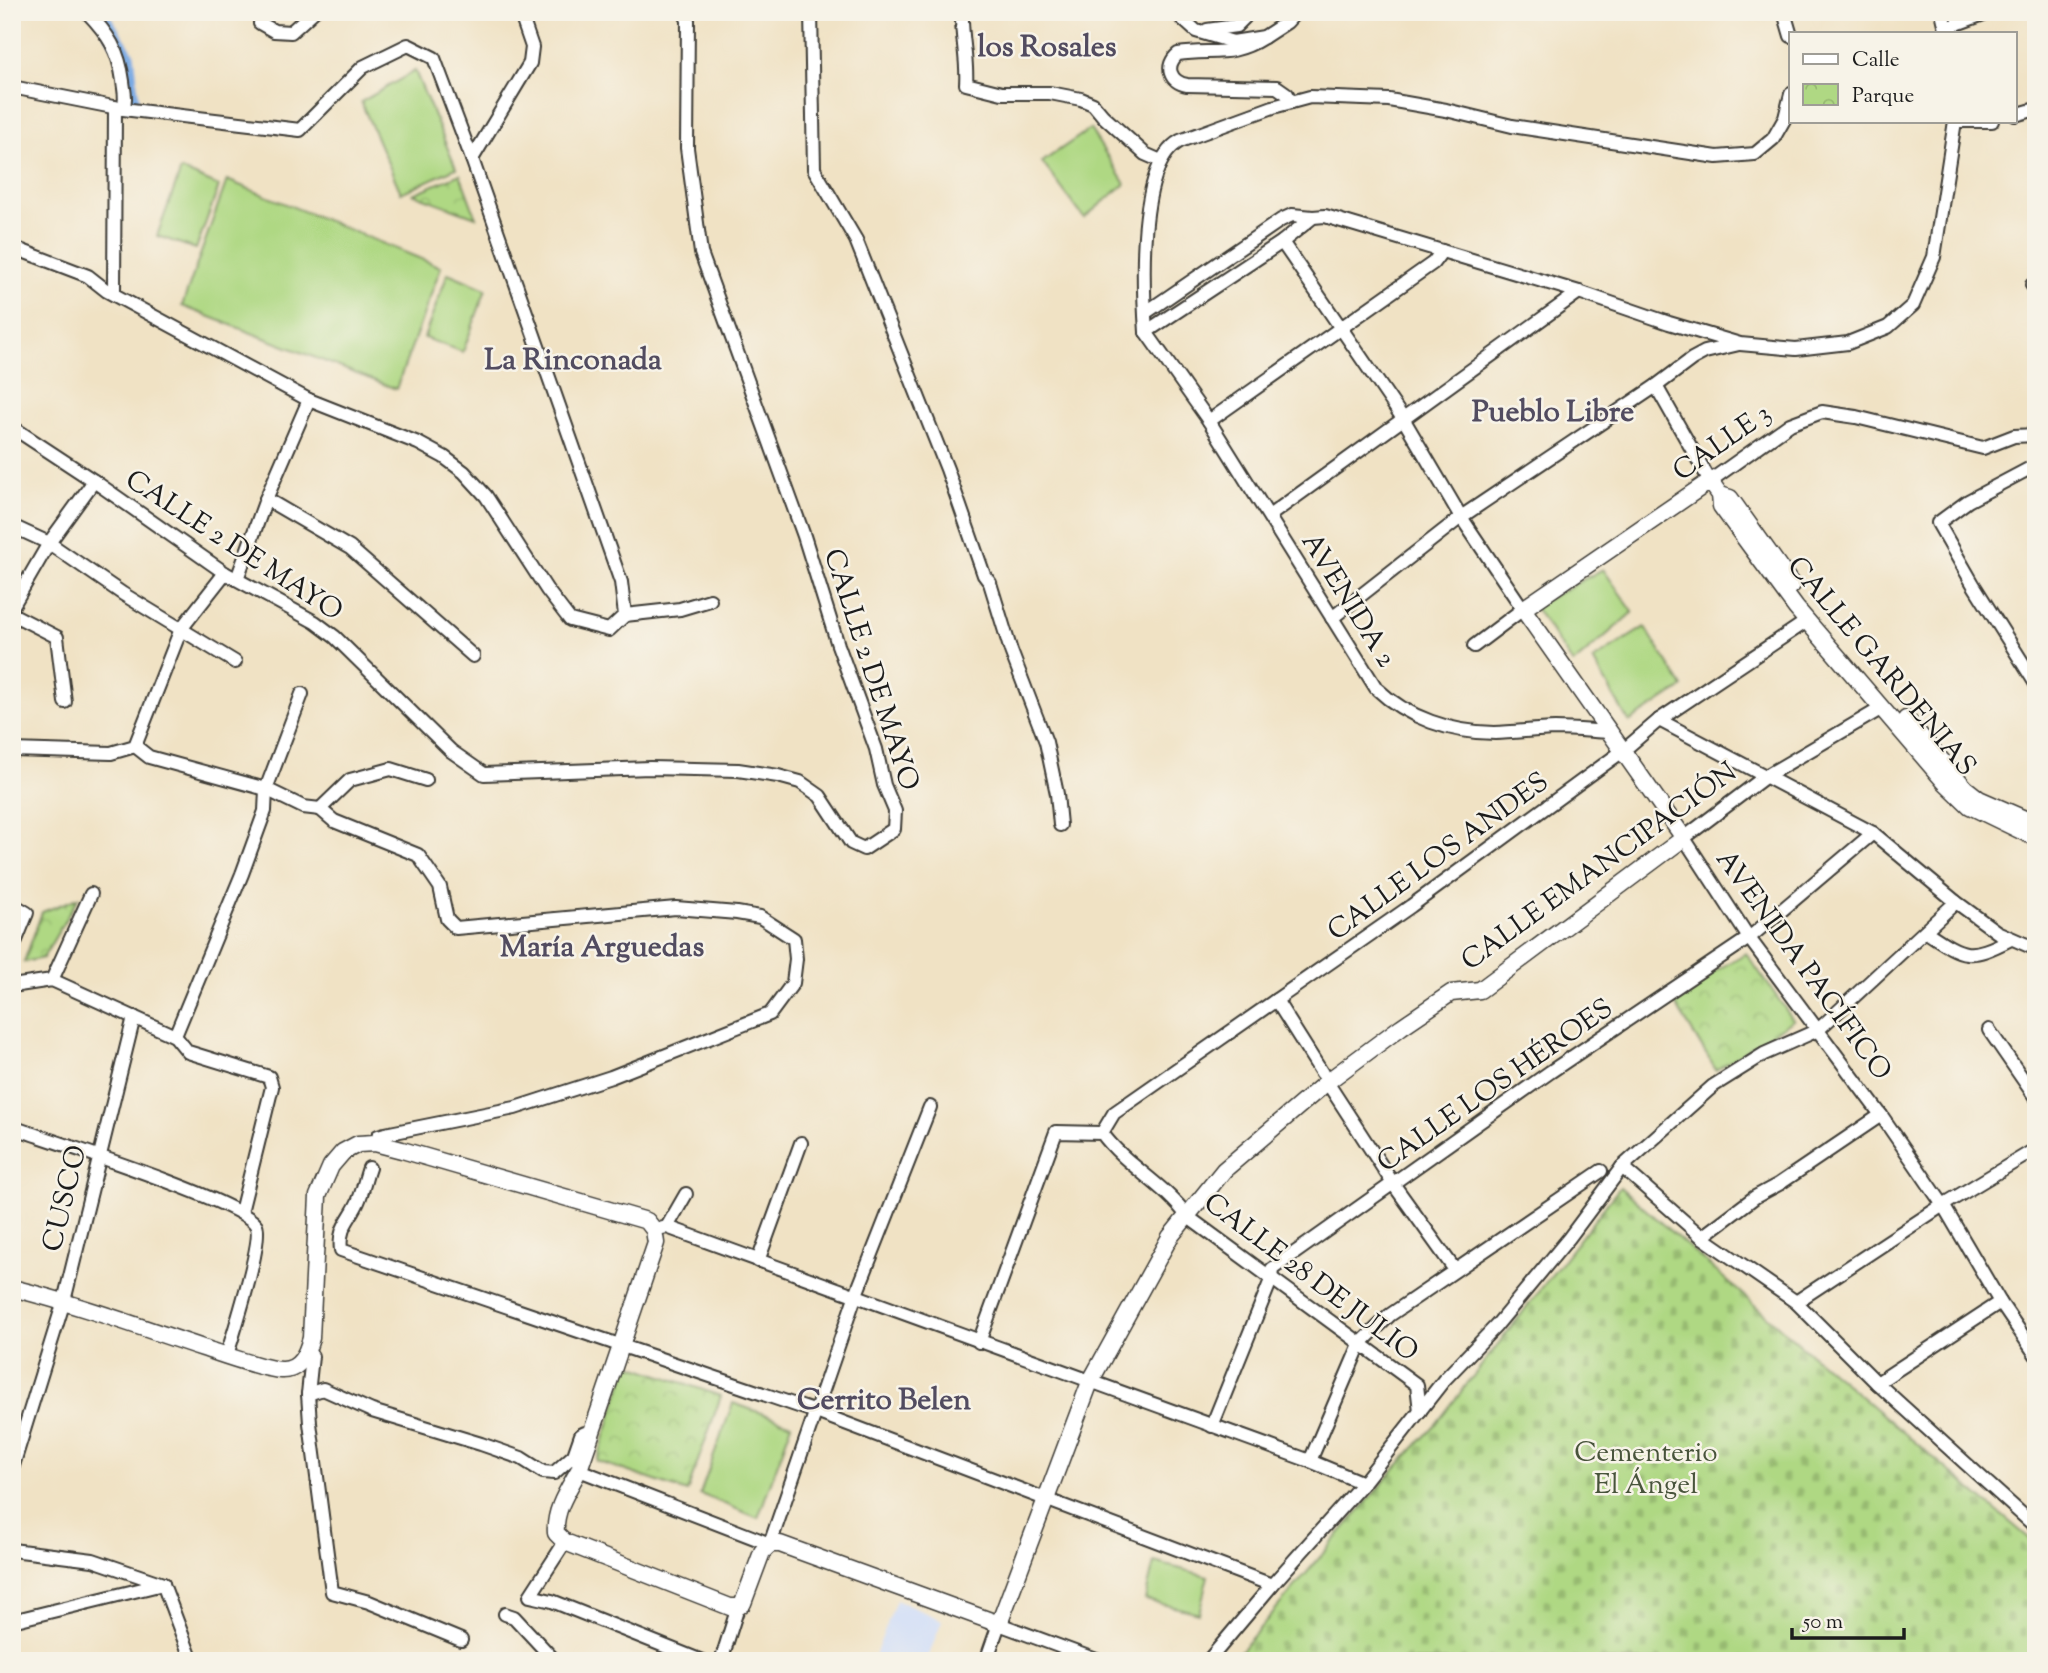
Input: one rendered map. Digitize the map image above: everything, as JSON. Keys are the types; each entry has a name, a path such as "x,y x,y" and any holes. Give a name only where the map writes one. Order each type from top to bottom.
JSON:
{"street":[{"path":"88,12 119,57 126,101 119,108 114,294"},
{"path":"262,12 260,23 274,31 290,32 313,12"},
{"path":"472,159 530,63 532,47 520,12"},
{"path":"811,12 814,169 856,240 947,469 1046,743 1058,794 1060,825"},
{"path":"962,12 961,33 966,62 966,85 1002,93 1050,93 1081,99 1093,104 1145,154 1161,161"},
{"path":"1175,12 1196,31 1233,42 1264,37"},
{"path":"1196,31 1236,26 1245,17 1241,12"},
{"path":"1291,102 1287,94 1277,87 1179,84 1173,78 1169,67 1171,60 1178,54 1237,51 1247,48 1287,22 1296,12"},
{"path":"1784,12 1790,32"},
{"path":"1942,12 1946,31 1990,12"},
{"name":"CALLE 2 DE MAYO","path":"12,427 231,576 315,622 335,637 451,751 484,774 650,768 738,770 800,782 820,796 851,843 864,849 894,829 895,811 884,785 876,750 838,645 804,536 701,253 687,148 687,15"},
{"path":"12,87 119,108 300,130 363,67 408,45 434,58 621,582 625,615"},
{"path":"1146,332 1144,239 1149,203 1161,161 1172,145 1180,141 1310,97 1389,100 1512,126 1717,158 1755,154 1773,139 1785,118 1789,102"},
{"path":"2016,115 2036,109"},
{"path":"1145,313 1281,220 1292,215 1325,216 1579,292 1740,344 1796,349 1848,343 1888,327 1913,305 1934,257 1955,122"},
{"path":"1146,332 1282,242 1313,217"},
{"path":"1282,242 1404,420 1461,517 1523,609"},
{"path":"12,247 89,276 114,294 309,400 418,443 444,457 464,472 502,518 547,590 570,620 609,630 625,615 680,609 710,600"},
{"path":"1209,421 1433,263 1442,251"},
{"path":"1269,516 1579,292"},
{"name":"AVENIDA 2","path":"1146,332 1209,421 1376,688 1392,704 1426,721 1465,730 1494,733 1556,729 1609,732"},
{"path":"1332,618 1461,517 1705,352 1740,344"},
{"name":"CALLE GARDENIAS","path":"1656,386 1720,495 1721,506 1807,621 1945,782 1970,806 2036,838"},
{"path":"135,746 181,629 231,576 309,400"},
{"name":"CALLE 3","path":"1474,646 1523,609 1790,424 1822,411 1983,448 2014,436 2036,435"},
{"path":"2036,465 1968,501 1938,523 2036,684"},
{"path":"12,607 49,543 94,481"},
{"name":"CALLE GARDENIAS","path":"1720,495 1730,498 1804,601 1965,788 1979,799 2036,824"},
{"path":"266,499 350,548 474,656"},
{"path":"12,526 49,543 123,594 235,662"},
{"name":"AVENIDA PACÍFICO","path":"1523,609 1624,750 1749,938 1881,1115 1943,1205 2000,1302 2036,1355"},
{"path":"12,614 57,637 65,702"},
{"name":"CALLE LOS ANDES","path":"1102,1133 1114,1112 1411,906 1624,750 1659,720 1807,621"},
{"path":"176,1036 247,861 265,811 266,789 302,694"},
{"name":"CALLE EMANCIPACIÓN","path":"999,1624 1090,1382 1170,1237 1224,1170 1325,1077 1451,993 1480,990 1766,776 1882,708"},
{"path":"1659,720 1874,833 1956,902 1997,932 2036,949"},
{"path":"12,750 111,753 135,746"},
{"path":"135,746 149,757 266,789 303,807 320,809 334,821 418,855 440,887 447,919 456,928 676,908 737,912 760,917 794,939 796,959 793,983 771,1014 611,1077 515,1108 385,1134 378,1136 374,1143"},
{"path":"320,809 350,780 391,769 426,780"},
{"name":"CALLE LOS HÉROES","path":"1212,1426 1271,1280 1272,1269 1550,1072 1749,938 1874,833"},
{"path":"52,980 91,894"},
{"path":"1208,1661 1363,1483 1444,1380 1496,1326 1569,1238 1622,1167 1713,1086 1764,1054 1818,1030 1956,902"},
{"path":"12,904 27,913 12,950"},
{"path":"1925,931 1952,949 1967,955 1989,950 2011,939"},
{"path":"12,986 52,980 176,1036 188,1052 269,1077 272,1087 241,1212"},
{"path":"1276,1000 1394,1185 1455,1270"},
{"name":"CUSCO","path":"12,1469 17,1436 64,1301 134,1017"},
{"path":"1989,1030 2036,1098"},
{"path":"721,1661 738,1607 743,1603 762,1552 770,1544 855,1297 930,1107"},
{"path":"1702,1237 1755,1197 1779,1184 1881,1115"},
{"path":"12,1127 241,1212 256,1225 258,1235 227,1355"},
{"path":"979,1342 1056,1132 1102,1133"},
{"name":"CALLE 28 DE JULIO","path":"1102,1133 1112,1147 1174,1198 1188,1217 1417,1385 1420,1411"},
{"path":"12,1288 64,1301 227,1355 282,1370 298,1365 307,1352 311,1325 318,1196 331,1166 343,1152 358,1144 374,1143 647,1222 660,1229 758,1261 1310,1461 1363,1483"},
{"path":"758,1261 801,1143"},
{"path":"1796,1302 1943,1205 2036,1149"},
{"path":"1622,1167 1702,1237 1796,1302 1877,1383 2036,1527"},
{"path":"369,1168 358,1202 345,1222 340,1241 341,1250 816,1412 1272,1585"},
{"path":"1310,1461 1360,1344 1390,1315 1601,1171"},
{"path":"686,1194 660,1229 579,1470 564,1497 555,1522 556,1533 565,1542 730,1607 738,1607"},
{"path":"1877,1383 2000,1302"},
{"path":"307,1352 312,1356 308,1394 332,1592 369,1602 461,1640"},
{"path":"308,1394 323,1389 372,1412 521,1458 543,1472 554,1473 574,1455 581,1435 591,1435"},
{"path":"579,1470 770,1544 780,1544 1099,1661"},
{"path":"565,1542 530,1596 552,1601 702,1661"},
{"path":"12,1550 93,1560 163,1584"},
{"path":"12,1621 163,1584"},
{"path":"163,1584 192,1661"},
{"path":"505,1614 514,1617 555,1661"},
{"path":"986,1661 999,1624"}],"shaded area":[{"path":"896,1600 942,1620 927,1661 873,1661"}],"green space":[{"path":"415,71 456,168 401,193 361,102"},
{"path":"1090,129 1125,184 1084,218 1042,162"},
{"path":"181,170 219,186 196,249 157,236"},
{"path":"460,174 476,217 413,194"},
{"path":"227,180 441,267 396,389 182,306"},
{"path":"448,273 486,289 463,352 424,338"},
{"path":"1603,569 1633,612 1573,664 1534,606"},
{"path":"1645,627 1683,687 1629,722 1593,660"},
{"path":"78,898 43,958 24,962 42,912"},
{"path":"1746,953 1793,1020 1716,1070 1671,997"},
{"name":"Cementerio El Ángel","path":"1620,1187 1807,1351 2036,1544 2036,1661 1232,1661 1436,1424"},
{"path":"628,1364 721,1396 687,1492 597,1461"},
{"path":"733,1403 792,1424 758,1518 700,1494"},
{"path":"1154,1562 1208,1576 1199,1613 1145,1600"}],"waterway":[{"path":"99,12 127,56 131,98"}],"district":[{"name":"los Rosales","path":"1047,46"},
{"name":"La Rinconada","path":"573,359"},
{"name":"Pueblo Libre","path":"1553,411"},
{"name":"María Arguedas","path":"602,946"},
{"name":"Cerrito Belen","path":"884,1399"}]}
